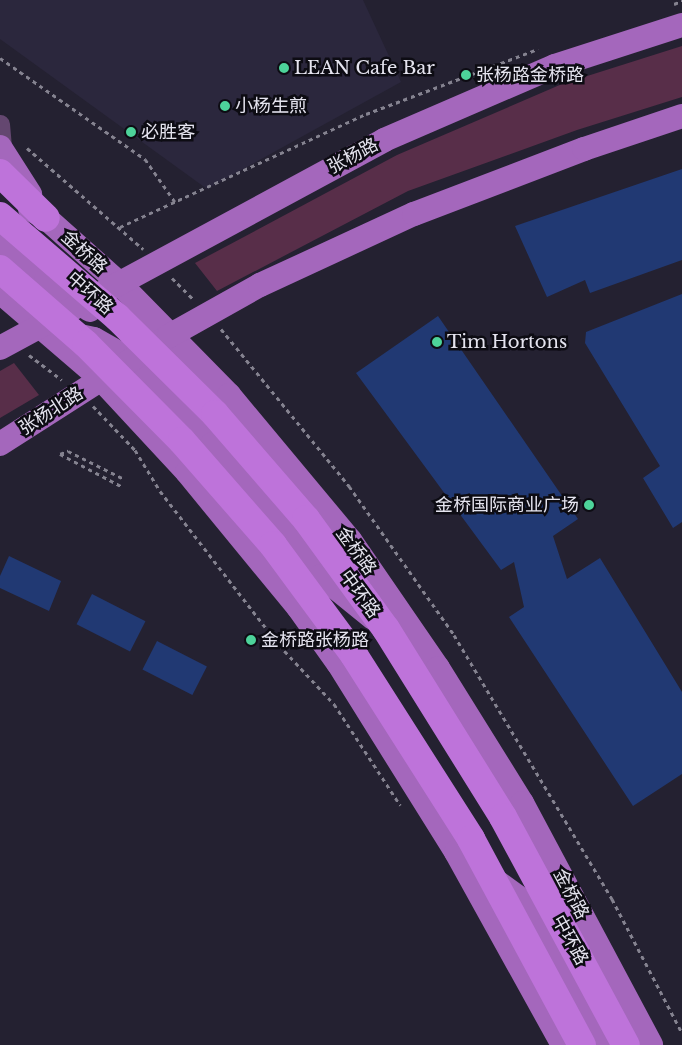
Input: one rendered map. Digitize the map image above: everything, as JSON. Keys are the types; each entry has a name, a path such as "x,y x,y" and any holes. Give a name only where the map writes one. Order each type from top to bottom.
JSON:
{"highway":[{"path":"0,156 46,218"},
{"name":"中环路","path":"0,216 117,317 215,414 306,519 386,629 498,809 626,1045"},
{"path":"0,269 93,351 182,441 273,545 354,655 471,838 582,1045"}],"main road":[{"name":"张杨路","path":"40,324 401,132 555,66 682,25"},
{"path":"101,379 169,336 260,285 414,214 584,149 682,116"},
{"name":"金桥路","path":"0,192 46,218 118,283 229,395 350,540 438,668 522,804 651,1045"},
{"path":"0,241 78,304 117,323 169,336"},
{"path":"0,292 40,324 101,379 187,472 292,600 338,663 456,852 563,1045"},
{"path":"5,345 40,324 94,339 131,360 212,444 322,576 438,668"},
{"name":"张杨北路","path":"0,444 101,379"},
{"path":"456,852 516,896 545,929 606,1045"}],"lane":[{"path":"0,124 0,156"}],"path":[{"path":"663,7 682,1"},
{"path":"120,227 366,114 543,47"},
{"path":"0,58 145,159 174,202"},
{"path":"5,345 80,392 135,450 160,491 279,645 334,704 405,813"},
{"path":"121,486 60,454 68,450 124,479"}],"shaded area":[{"path":"0,0 363,0 401,82 207,189 0,39"},
{"path":"682,46 682,97 577,130 408,191 217,291 195,263 397,155 562,84"},
{"path":"14,363 39,395 0,418 0,371"}],"building":[{"path":"682,169 682,260 590,293 585,280 547,297 515,226"},
{"path":"682,294 682,522 673,528 643,478 660,466 585,343 586,332"},
{"path":"438,316 578,519 553,536 567,579 600,558 682,692 682,774 633,806 509,617 524,607 514,562 501,570 356,373"},
{"path":"9,556 61,581 49,611 0,588 0,576"},
{"path":"92,594 145,621 130,652 77,624"},
{"path":"157,641 207,666 192,695 142,670"}],"place":[{"name":"LEAN Cafe Bar","path":"284,68"},
{"name":"张杨路金桥路","path":"466,75"},
{"name":"小杨生煎","path":"225,106"},
{"name":"必胜客","path":"131,132"},
{"name":"Tim Hortons","path":"437,342"},
{"name":"金桥国际商业广场","path":"589,505"},
{"name":"金桥路张杨路","path":"251,640"}]}
